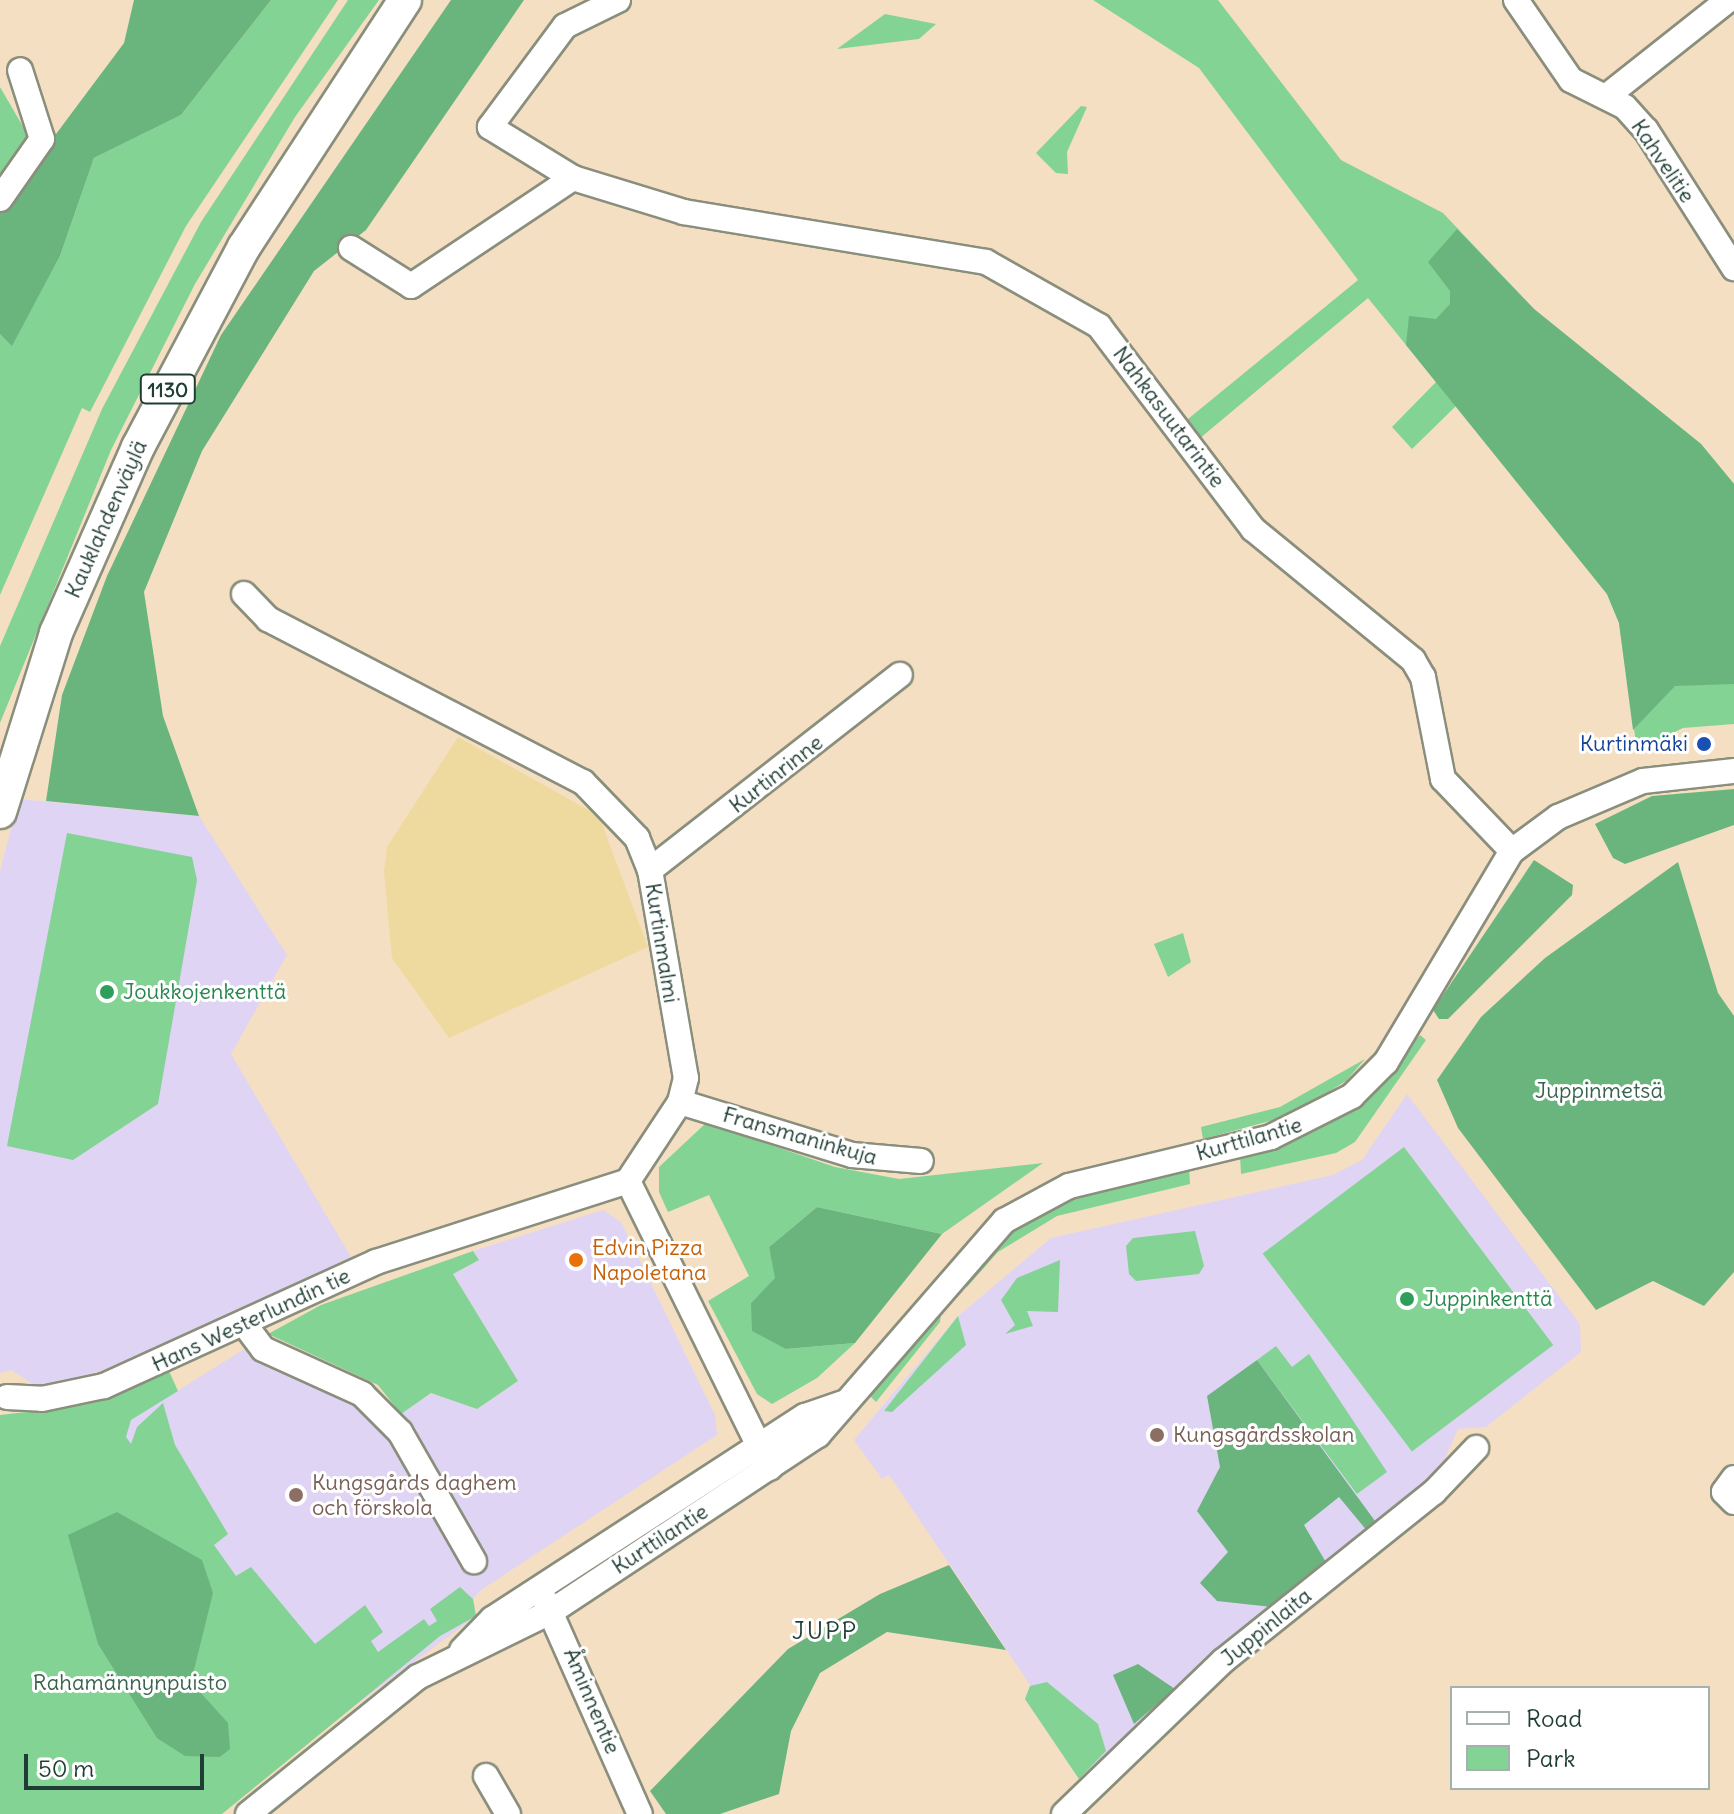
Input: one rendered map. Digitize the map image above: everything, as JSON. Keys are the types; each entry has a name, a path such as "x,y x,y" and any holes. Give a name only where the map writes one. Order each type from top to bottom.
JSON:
{"main road":[{"name":"Kauklahdenväylä","path":"0,812 56,633 138,447 244,247 405,0"}],"street":[{"name":"Nahkasuutarintie","path":"618,0 565,26 490,127 564,174 684,212 986,262 1099,326 1253,529 1413,660 1423,677 1443,779 1512,851"},
{"name":"Kahvelitie","path":"1516,0 1571,80 1607,96 1646,130 1734,268"},
{"path":"1607,96 1728,0"},
{"path":"0,199 42,139 20,70"},
{"path":"351,248 411,286 564,174"},
{"name":"Kurtinmalmi","path":"244,594 268,619 583,782 624,817 650,870 686,1078 680,1102 628,1181"},
{"name":"Kurtinrinne","path":"650,870 900,675"},
{"name":"Kurttilantie","path":"248,1814 300,1782 461,1651 546,1601 764,1457 818,1435 842,1403 1004,1221 1069,1186 1271,1137 1352,1096 1386,1062 1512,851 1597,797 1643,781 1734,771"},
{"name":"Fransmaninkuja","path":"680,1102 852,1155 921,1161"},
{"path":"628,1181 764,1457"},
{"name":"Hans Westerlundin tie","path":"7,1397 42,1399 104,1386 245,1325 376,1262 628,1181"},
{"path":"245,1325 263,1349 362,1394 400,1432 474,1561"},
{"name":"Juppinlaita","path":"1064,1814 1223,1661 1434,1492 1476,1448"},
{"path":"1734,1478 1724,1492 1734,1502"},
{"name":"Åminnentie","path":"546,1601 640,1814"},
{"path":"486,1776 508,1814"}],"shaded area":[{"path":"19,799 199,816 287,955 231,1054 351,1257 180,1345 41,1390 12,1370 0,1373 0,871"},
{"name":"Kungsgårdsskolan","path":"1407,1094 1580,1324 1581,1352 1486,1427 1458,1429 1436,1479 1222,1646 1079,1779 1025,1699 1030,1685 973,1599 889,1475 882,1479 854,1440 958,1316 1051,1238 1333,1175 1362,1160"},
{"name":"Kungsgårds daghem och förskola","path":"603,1210 621,1222 715,1415 717,1435 481,1590 473,1599 476,1616 317,1734 125,1437 131,1420 246,1348 256,1359 357,1402 385,1430 463,1565 401,1414 431,1393 477,1409 518,1381 453,1274 479,1260 473,1251"}],"green space":[{"path":"134,0 271,0 181,115 94,158 60,256 12,346 0,334 0,209 124,43"},
{"path":"271,0 338,0 186,226 90,412 82,408 0,595 0,334 12,345 60,256 94,158 181,115"},
{"path":"348,0 379,0 295,117 195,284 111,450 0,723 0,646 102,409 201,222"},
{"path":"451,0 524,0 366,230 314,271 202,451 144,592 163,716 199,816 46,801 62,695 107,576 221,335"},
{"path":"1093,0 1218,0 1341,160 1443,213 1534,309 1701,444 1734,484 1734,724 1683,728 1637,750 1619,623 1607,594 1456,406 1412,449 1392,427 1436,382 1368,298 1199,439 1188,419 1358,280 1199,68"},
{"path":"885,14 936,24 919,39 837,49"},
{"path":"0,87 35,147 0,191"},
{"path":"1081,106 1087,107 1067,152 1068,174 1056,173 1036,153"},
{"path":"1457,229 1534,309 1701,444 1734,484 1734,684 1675,686 1633,730 1619,623 1607,594 1406,345 1409,316 1436,319 1450,304 1450,291 1428,262"},
{"path":"1734,789 1734,825 1625,864 1613,858 1595,824 1652,796"},
{"name":"Joukkojenkenttä","path":"67,833 192,857 197,880 158,1104 73,1160 7,1146"},
{"path":"1534,860 1573,885 1572,895 1448,1019 1439,1019 1433,1010"},
{"name":"Juppinmetsä","path":"1678,862 1718,993 1734,1016 1734,1272 1704,1306 1653,1281 1596,1310 1458,1128 1437,1080 1481,1017 1545,958"},
{"path":"1183,933 1191,962 1168,977 1154,944"},
{"path":"1420,1035 1426,1040 1355,1142 1336,1153 1241,1174 1240,1156 1295,1140 1367,1095"},
{"path":"1365,1059 1346,1081 1289,1116 1203,1139 1201,1127 1280,1107"},
{"path":"706,1123 835,1167 899,1179 1043,1163 942,1234 817,1207 769,1247 776,1278 751,1303 786,1349 855,1343 817,1378 772,1404 757,1394 708,1301 749,1276 709,1195 668,1212 659,1192 659,1167"},
{"name":"Juppinkenttä","path":"1404,1147 1553,1345 1412,1452 1263,1254"},
{"path":"1189,1166 1190,1184 1057,1216 998,1252 967,1287 960,1280 1013,1227 1065,1197"},
{"path":"817,1207 942,1234 855,1343 786,1349 752,1331 751,1303 775,1278 769,1247"},
{"path":"1195,1231 1204,1266 1199,1274 1136,1281 1129,1274 1126,1246 1133,1238"},
{"path":"473,1251 479,1260 453,1274 518,1381 477,1409 431,1393 401,1414 378,1385 268,1334 321,1305"},
{"path":"1060,1260 1058,1312 1027,1311 1033,1326 1005,1334 1015,1325 1001,1300 1017,1278"},
{"path":"941,1314 940,1322 876,1402 869,1395 931,1317"},
{"path":"958,1316 966,1345 892,1412 884,1411"},
{"path":"1276,1346 1292,1367 1309,1354 1387,1472 1357,1494 1257,1360"},
{"path":"1257,1360 1378,1525 1368,1532 1339,1497 1304,1525 1327,1564 1272,1607 1217,1601 1200,1583 1228,1552 1197,1511 1220,1467 1207,1396"},
{"name":"Rahamännynpuisto","path":"169,1371 178,1391 131,1420 126,1437 131,1444 137,1427 163,1403 175,1445 228,1534 214,1545 236,1576 251,1567 315,1644 365,1605 383,1632 371,1641 378,1652 424,1619 429,1626 437,1621 430,1609 460,1587 473,1599 476,1616 440,1636 222,1814 0,1814 0,1415 43,1410"},
{"path":"117,1512 202,1560 213,1593 191,1682 228,1723 230,1749 220,1757 185,1756 157,1738 98,1644 68,1535"},
{"path":"949,1565 1006,1650 887,1632 820,1673 791,1731 779,1794 720,1814 666,1814 650,1791 788,1649 880,1594"},
{"path":"1138,1664 1175,1689 1134,1724 1113,1675"},
{"path":"1047,1682 1098,1724 1106,1751 1079,1779 1025,1699 1030,1686"}],"sand":[{"path":"458,737 599,816 648,947 449,1038 392,958 384,872 387,847"}],"place":[{"name":"Kurtinmäki","path":"1704,744"},
{"name":"Joukkojenkenttä","path":"107,992"},
{"name":"Edvin Pizza Napoletana","path":"576,1260"},
{"name":"Juppinkenttä","path":"1407,1299"},
{"name":"Kungsgårdsskolan","path":"1157,1435"},
{"name":"Kungsgårds daghem och förskola","path":"296,1495"}],"district":[{"name":"JUPP","path":"825,1631"}]}
